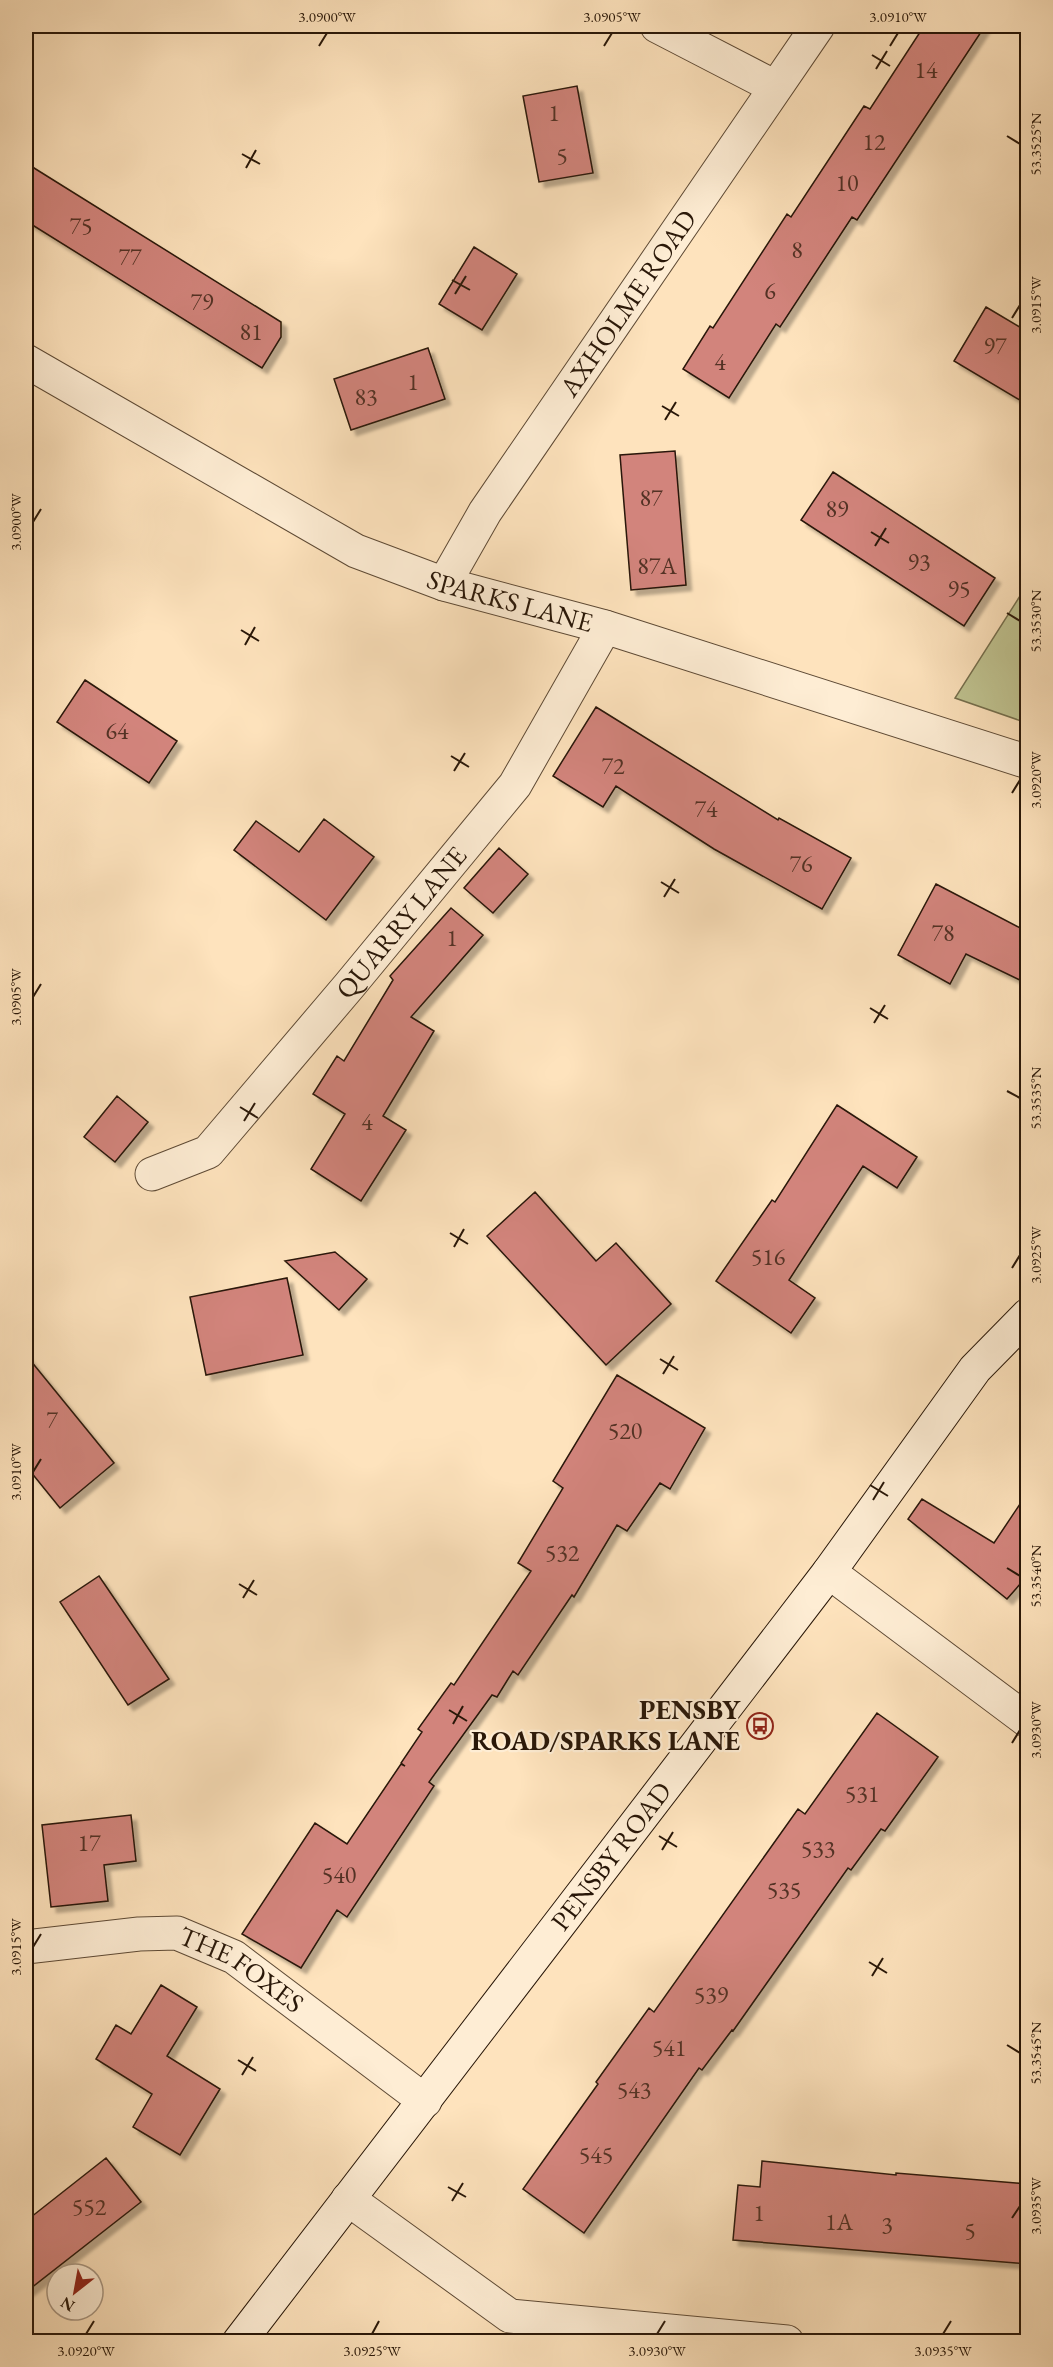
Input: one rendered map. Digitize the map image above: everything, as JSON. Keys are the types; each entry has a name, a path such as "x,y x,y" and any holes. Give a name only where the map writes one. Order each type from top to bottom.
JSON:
{"street":[{"path":"657,26 775,87"},
{"name":"AXHOLME ROAD","path":"444,584 486,512 818,26"},
{"name":"SPARKS LANE","path":"26,361 356,551 444,584 604,627 1028,762"},
{"name":"QUARRY LANE","path":"152,1174 208,1152 372,958 515,784 604,627"},
{"name":"PENSBY ROAD","path":"240,2342 829,1572 975,1369 1028,1315"},
{"path":"829,1572 1028,1721"},
{"name":"THE FOXES","path":"26,1947 139,1934 177,1933 234,1957 424,2101"},
{"path":"348,2199 510,2316 788,2342"}],"green space":[{"path":"1027,585 1027,723 955,698"}],"building":[{"path":"924,26 985,26 857,220 852,217 780,327 776,324 729,398 683,369 710,326 713,328 787,214 791,217 864,106 870,109"},
{"path":"577,86 593,173 539,182 523,96"},
{"path":"26,163 281,322 281,337 262,368 26,221"},
{"path":"474,247 517,274 482,330 439,304"},
{"path":"986,307 1028,332 1028,405 954,361"},
{"path":"428,348 445,399 351,430 334,379"},
{"path":"675,451 686,585 631,590 620,455"},
{"path":"833,472 995,578 964,626 801,520"},
{"path":"85,680 177,741 149,783 57,722"},
{"path":"596,707 778,820 779,818 851,858 822,909 714,849 616,786 603,807 553,776"},
{"path":"324,819 374,857 326,920 234,850 256,821 299,852"},
{"path":"499,848 528,874 493,913 464,888"},
{"path":"936,884 1028,932 1028,984 966,954 950,984 898,955"},
{"path":"451,908 483,935 411,1017 434,1031 383,1116 406,1130 361,1201 311,1169 345,1114 313,1094 337,1056 344,1061 393,980 390,976"},
{"path":"117,1096 148,1122 115,1162 84,1137"},
{"path":"837,1105 917,1157 897,1188 863,1166 789,1280 815,1298 791,1333 716,1281 772,1200 775,1202"},
{"path":"535,1192 596,1261 616,1243 671,1304 606,1365 487,1236"},
{"path":"335,1252 367,1279 339,1310 285,1261"},
{"path":"287,1278 303,1355 206,1375 190,1297"},
{"path":"26,1355 114,1463 60,1508 26,1466"},
{"path":"617,1375 705,1428 670,1489 660,1483 627,1531 617,1525 574,1597 572,1595 518,1675 513,1671 497,1697 492,1695 429,1782 434,1786 347,1917 337,1910 301,1968 242,1934 315,1823 347,1844 401,1764 405,1766 401,1763 422,1732 418,1729 451,1683 454,1685 531,1571 518,1563 563,1488 553,1481"},
{"path":"1028,1492 1028,1575 1007,1599 908,1519 922,1499 994,1543"},
{"path":"99,1576 169,1679 128,1705 60,1602"},
{"path":"877,1713 938,1757 885,1831 881,1829 851,1870 848,1868 733,2031 702,2070 699,2068 584,2233 523,2189 649,2008 654,2012 798,1809 805,1814"},
{"path":"131,1815 136,1861 104,1865 108,1901 51,1907 42,1825"},
{"path":"161,1985 197,2007 167,2056 220,2089 180,2155 133,2127 152,2094 96,2059 116,2025 131,2034"},
{"path":"106,2158 141,2202 64,2262 45,2262 45,2277 26,2292 26,2221"},
{"path":"762,2161 896,2175 896,2173 1028,2184 1028,2264 733,2240 738,2185 760,2187"}],"place":[{"name":"PENSBY ROAD/SPARKS LANE","path":"760,1726"}]}
